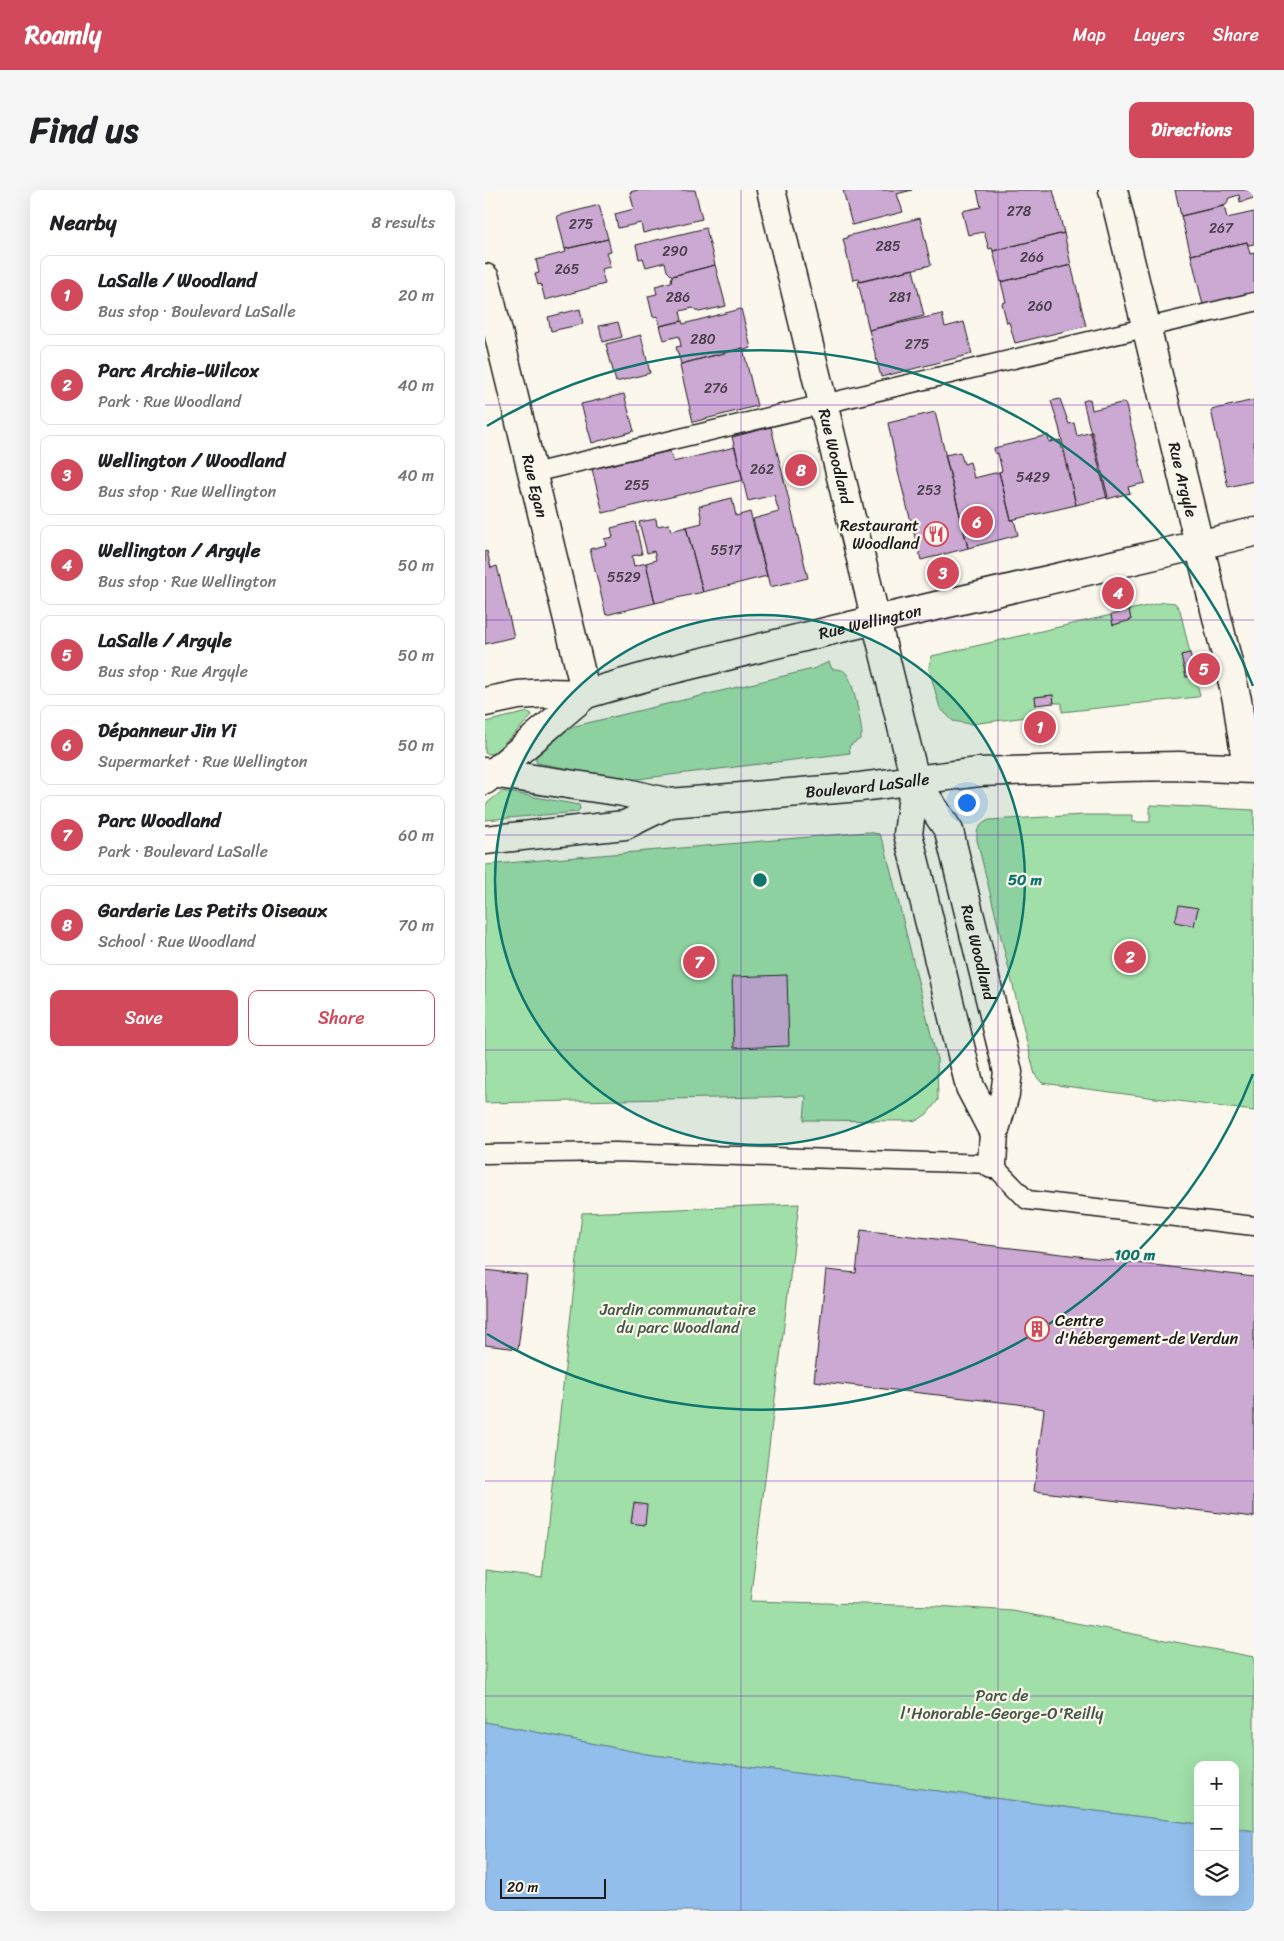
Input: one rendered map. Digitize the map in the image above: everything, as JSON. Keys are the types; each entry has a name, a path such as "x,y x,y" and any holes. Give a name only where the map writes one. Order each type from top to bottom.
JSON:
{"street":[{"name":"Rue Woodland","path":"771,190 915,780 909,834 970,1087 994,1133"},
{"name":"Rue Argyle","path":"1113,190 1201,544 1251,769"},
{"name":"Rue Egan","path":"485,278 586,694"},
{"name":"Rue Wellington","path":"485,702 518,695 547,693 586,694 667,671 877,620 1254,532"},
{"path":"488,775 586,694"},
{"name":"Boulevard LaSalle","path":"485,840 625,826 670,803 915,780 979,772 1123,767 1251,769"},
{"path":"488,775 623,792 670,803"},
{"name":"Rue Woodland","path":"915,780 949,831 1008,1072 1005,1094 994,1133 992,1164"}],"lane":[{"path":"533,473 1254,302"},
{"path":"485,1154 616,1152 992,1164 1027,1200 1254,1226"}],"green space":[{"path":"1165,602 1175,603 1180,610 1190,653 1181,655 1186,677 1195,675 1200,695 1197,697 1062,712 1062,703 1054,703 1053,695 1036,697 1035,716 971,724 953,721 940,708 929,669 932,656 1111,615 1113,625 1131,620 1129,610"},
{"path":"829,662 832,669 842,670 849,677 856,702 862,734 860,739 849,746 850,753 629,780 537,763 536,761 536,757 566,731 575,726 813,669"},
{"path":"528,712 532,714 531,717 494,753 485,753 485,722"},
{"path":"502,791 579,805 580,809 577,812 485,820 485,805"},
{"path":"1150,805 1254,810 1254,1111 1042,1083 1035,1075 977,840 978,830 989,820 1084,815 1132,815 1132,822 1150,822"},
{"path":"867,832 879,834 885,847 937,1059 938,1100 927,1114 918,1120 908,1121 804,1120 806,1096 485,1103 485,865"},
{"name":"Parc de l'Honorable-George-O'Reilly","path":"799,1204 750,1601 936,1606 1013,1611 1254,1657 1254,1831 1239,1829 1239,1761 1194,1761 1194,1823 646,1754 485,1722 485,1571 542,1578 582,1213"}],"water":[{"path":"485,1722 646,1754 1194,1823 1194,1896 1239,1896 1239,1829 1254,1831 1254,1911 485,1911"}],"building":[{"path":"638,190 695,190 702,219 643,233 641,223 618,228 615,214 634,209 630,192"},
{"path":"843,190 912,190 897,194 903,212 852,225"},
{"path":"977,190 1053,190 1064,233 993,251 992,248 989,249 984,232 968,235 962,211 981,207"},
{"path":"1175,190 1254,190 1254,198 1240,202 1239,195 1229,198 1226,205 1181,216"},
{"path":"599,205 608,239 565,249 557,216"},
{"path":"1224,206 1227,218 1254,212 1254,244 1248,245 1247,242 1191,255 1181,216"},
{"path":"920,218 931,265 860,282 859,279 853,280 843,239 848,238 847,236"},
{"path":"706,228 715,265 672,276 667,271 665,262 646,267 643,258 639,259 636,245"},
{"path":"1064,233 1071,265 1001,282 993,251"},
{"path":"608,239 611,251 606,252 610,267 601,269 605,284 545,300 541,284 538,285 535,274 539,273 536,260 566,252 565,249"},
{"path":"1247,242 1250,254 1254,253 1254,293 1203,305 1191,255"},
{"path":"715,265 726,306 699,312 693,308 680,311 682,321 660,326 658,316 653,317 648,296 657,294 655,286 671,282 672,276"},
{"path":"1071,265 1086,326 1015,343 1002,303 1006,302 1001,282"},
{"path":"913,269 924,316 869,330 858,282"},
{"path":"580,309 583,324 551,331 548,317"},
{"path":"741,309 751,348 744,350 743,348 681,364 676,347 681,346 679,336 664,340 660,326 682,321 683,324"},
{"path":"942,314 945,327 964,322 972,354 881,377 869,330"},
{"path":"618,322 622,337 603,342 599,326"},
{"path":"641,335 650,373 616,382 606,344"},
{"path":"743,348 757,406 693,422 681,364"},
{"path":"624,394 634,431 592,443 581,404"},
{"path":"1060,399 1069,424 1074,423 1077,436 1092,432 1108,497 1076,505 1059,427 1051,401"},
{"path":"1090,399 1092,410 1125,402 1145,483 1128,487 1130,493 1107,499 1083,401"},
{"path":"1254,400 1254,481 1228,487 1211,410"},
{"path":"935,412 968,548 921,560 898,472 888,423"},
{"path":"771,427 808,578 770,587 753,519 779,512 774,495 748,501 732,437"},
{"path":"1048,435 1049,442 1060,440 1076,505 1011,520 999,472 1002,471 998,453 995,454 994,448"},
{"path":"735,447 743,480 603,513 592,469 670,451 673,462"},
{"path":"960,452 964,464 970,462 974,478 999,472 1011,520 1014,520 1018,535 968,548 945,455"},
{"path":"732,498 736,516 750,512 767,576 703,592 686,527 702,523 699,506"},
{"path":"656,519 657,526 669,524 671,531 686,527 703,592 655,603 646,563 656,560 654,551 647,553 639,522"},
{"path":"635,522 642,554 632,556 634,566 646,563 655,603 606,615 590,549 606,545 604,539 613,537 611,528"},
{"path":"487,551 491,568 497,566 514,637 485,644 485,552"},
{"path":"1129,610 1131,620 1113,625 1111,615"},
{"path":"1190,653 1195,675 1186,677 1181,655"},
{"path":"1053,695 1054,703 1036,705 1035,697"},
{"path":"1179,905 1198,908 1194,926 1175,922"},
{"path":"787,975 789,1046 734,1048 732,977"},
{"name":"Centre d'hébergement-de Verdun","path":"861,1230 1254,1277 1254,1517 1034,1491 1044,1409 1018,1404 814,1381 826,1270 856,1273"},
{"path":"485,1270 527,1275 518,1349 485,1345"},
{"path":"634,1503 647,1505 645,1525 631,1523"}],"place":[{"name":"Garderie Les Petits Oiseaux","path":"801,470"},
{"name":"Dépanneur Jin Yi","path":"977,522"},
{"name":"Restaurant Woodland","path":"936,534"},
{"name":"Wellington / Woodland","path":"943,573"},
{"name":"Wellington / Argyle","path":"1118,593"},
{"name":"LaSalle / Argyle","path":"1204,669"},
{"name":"LaSalle / Woodland","path":"1040,727"},
{"name":"Parc Archie-Wilcox","path":"1130,957"},
{"name":"Parc Woodland","path":"699,962"},
{"name":"Centre d'hébergement-de Verdun","path":"1037,1329"}],"park label":[{"name":"Jardin communautaire du parc Woodland","path":"678,1318"}]}
